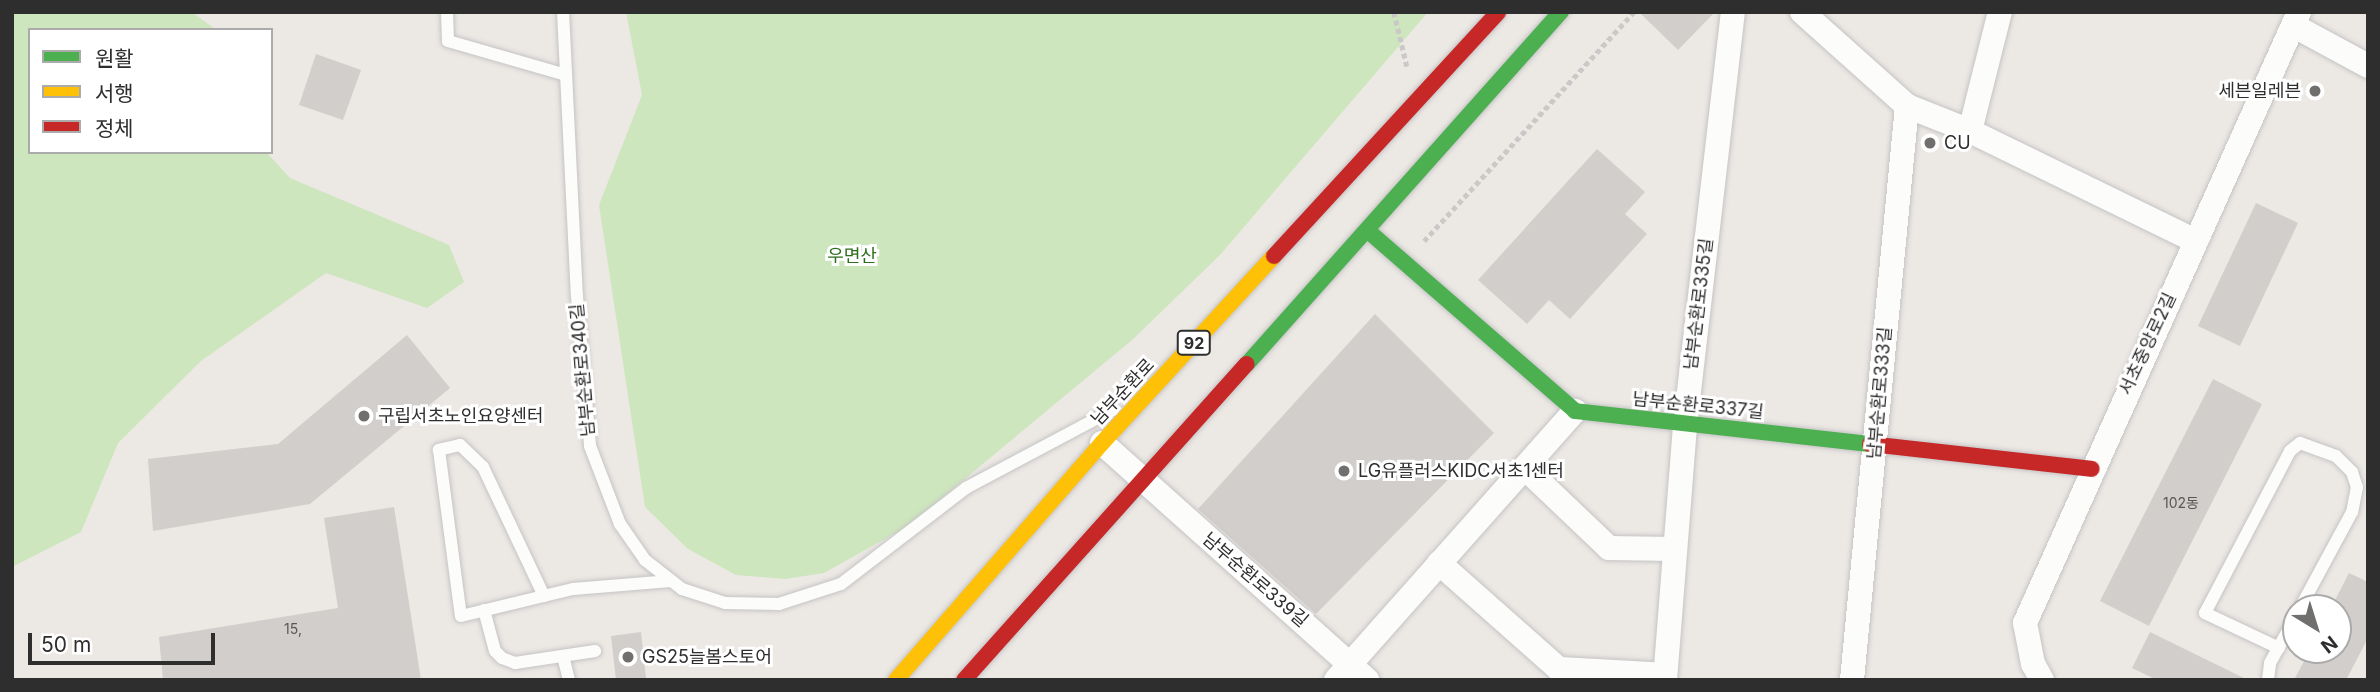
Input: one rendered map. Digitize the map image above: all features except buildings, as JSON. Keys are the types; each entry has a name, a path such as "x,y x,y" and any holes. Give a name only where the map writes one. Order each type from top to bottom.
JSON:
{"main road":[{"name":"남부순환로","path":"896,680 1102,443 1498,12"},
{"path":"964,680 1561,12"},
{"path":"1367,230 1575,411"},
{"name":"남부순환로337길","path":"1575,411 1685,426 1875,442 2092,469"}],"street":[{"name":"남부순환로335길","path":"1665,677 1685,426 1733,12"},
{"path":"1801,12 1907,106 1970,131 2196,241"},
{"path":"1970,131 2000,12"},
{"path":"2297,19 2368,66"},
{"name":"서초중앙로2길","path":"2042,680 2033,664 2025,623 2092,469 2297,19"},
{"name":"남부순환로333길","path":"1852,680 1907,106"},
{"path":"1351,675 1439,563 1575,411"},
{"name":"남부순환로339길","path":"1102,443 1351,675"},
{"path":"1525,468 1609,548 1675,549"},
{"path":"1439,563 1559,669 1665,677"}],"lane":[{"path":"447,12 448,41 566,75"},
{"name":"남부순환로340길","path":"563,12 577,296 590,446 620,524 645,560 682,589 725,603 779,604 841,584 966,488 1148,392"},
{"path":"2279,648 2204,613 2290,451 2300,443 2336,456 2352,472 2357,487 2352,512 2308,594"},
{"path":"544,596 483,467 472,452 449,446 439,450 461,616 611,583 671,581"},
{"path":"484,610 495,651 502,658 515,663 595,651"},
{"path":"2268,680 2282,642"},
{"path":"563,656 569,680"}],"path":[{"path":"1394,12 1409,74"},
{"path":"1404,263 1634,12"}],"green space":[{"path":"12,12 192,12 213,28 28,28 28,154 268,154 290,178 449,245 464,282 427,308 326,273 201,361 118,443 81,532 12,567"},
{"name":"우면산","path":"626,12 1428,12 1220,255 1132,340 908,526 824,573 785,579 736,575 688,549 645,507 599,205 642,95"}],"traffic: fast":[{"path":"1247,364 1561,12"},
{"path":"1367,230 1575,411 1870,444"}],"traffic: slow":[{"path":"896,680 1102,443 1274,256"}],"traffic: jam":[{"path":"1274,256 1498,12"},
{"path":"964,680 1247,364"},
{"path":"1870,444 2092,469"}],"place":[{"name":"세븐일레븐","path":"2315,91"},
{"name":"CU","path":"1930,143"},
{"name":"구립서초노인요양센터","path":"364,416"},
{"name":"LG유플러스KIDC서초1센터","path":"1344,471"},
{"name":"GS25늘봄스토어","path":"628,657"}]}
